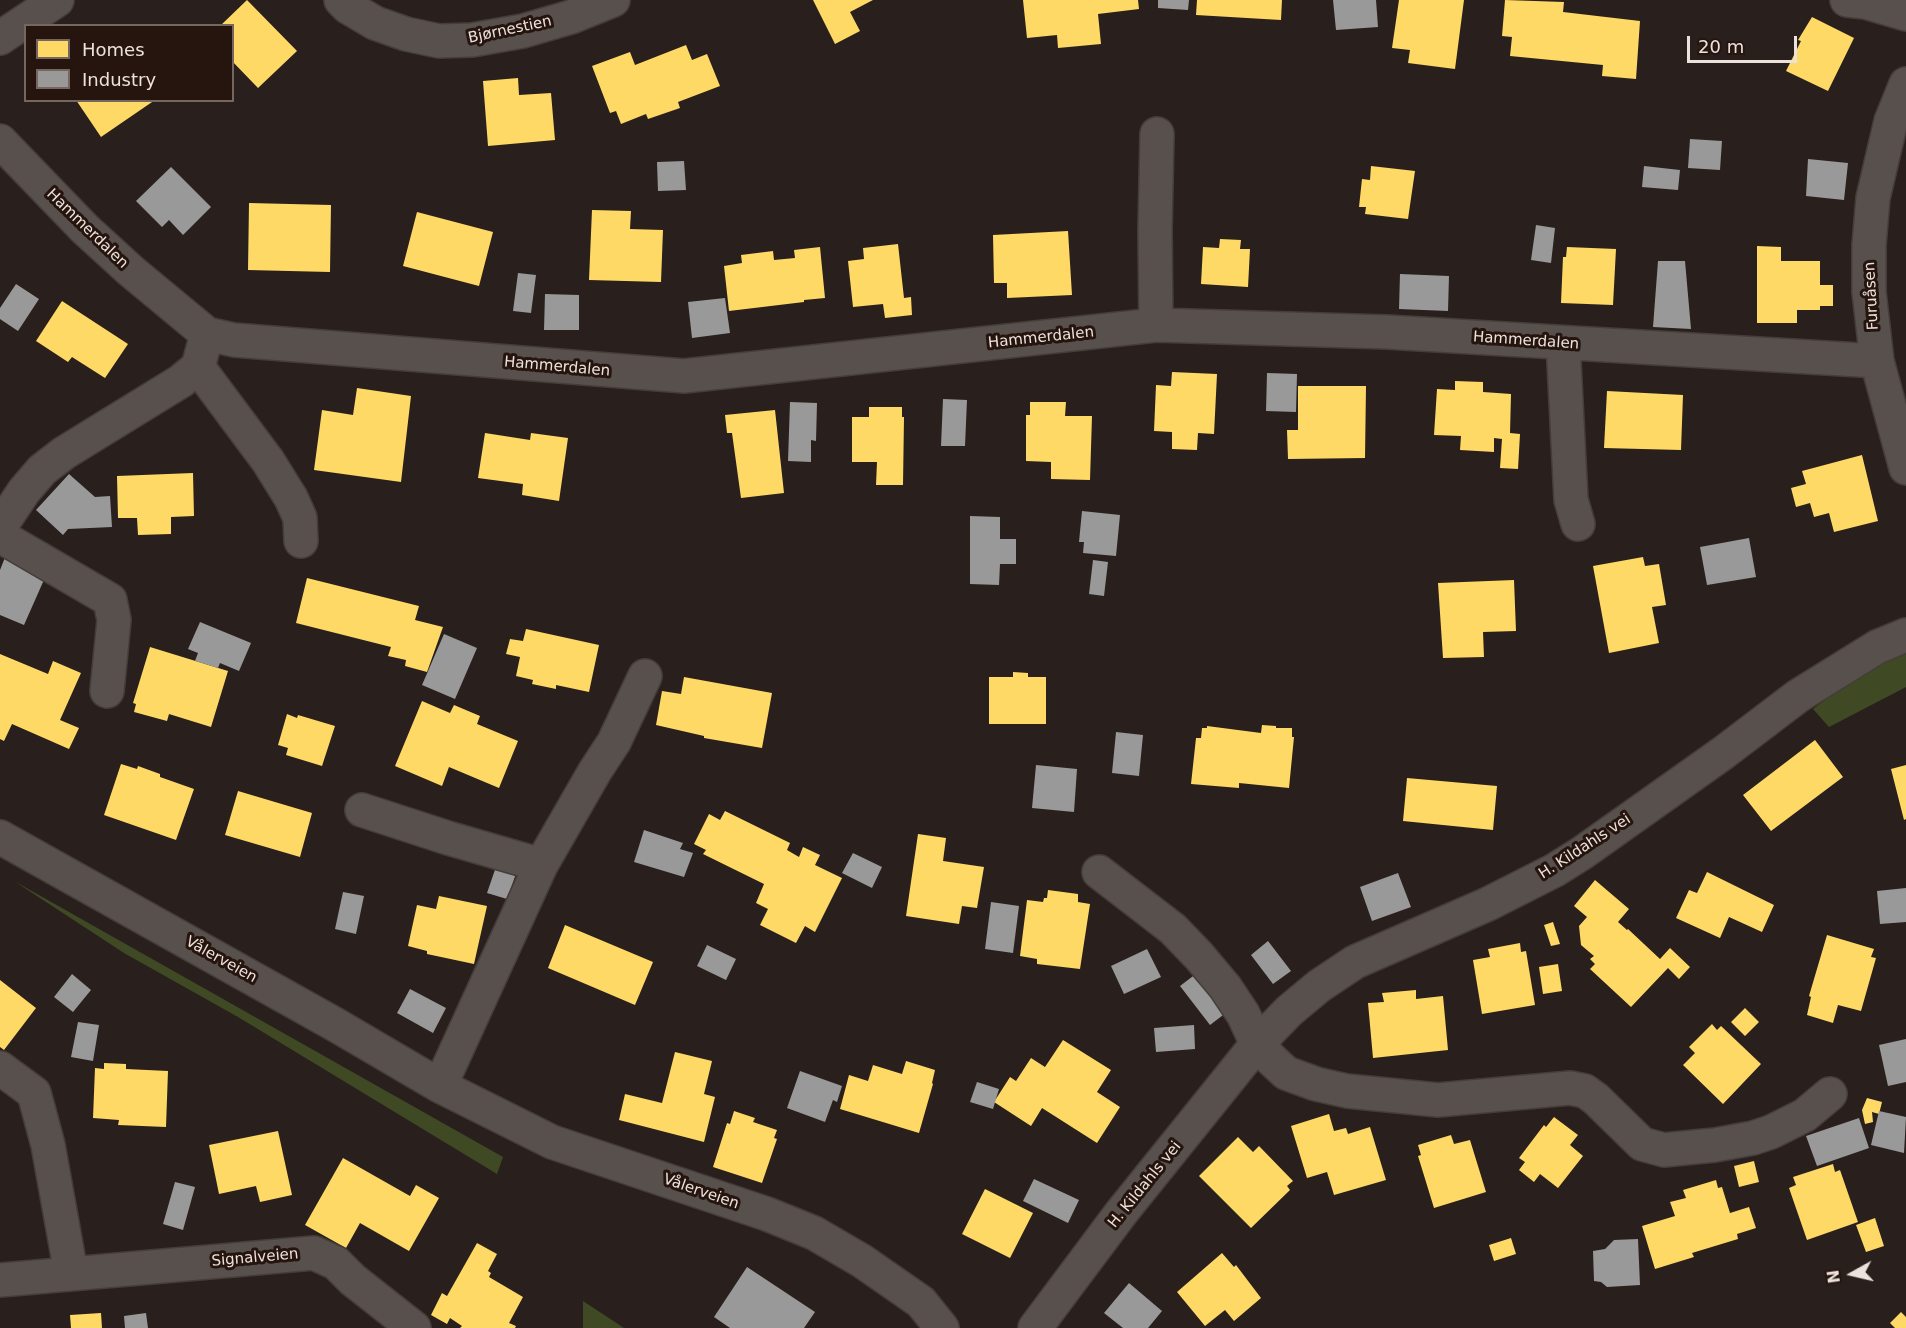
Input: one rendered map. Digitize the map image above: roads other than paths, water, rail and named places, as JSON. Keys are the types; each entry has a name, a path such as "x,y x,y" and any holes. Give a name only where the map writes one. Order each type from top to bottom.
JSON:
{"street":[{"path":"0,38 57,0"},
{"name":"Bjørnestien","path":"341,0 348,7 375,23 406,34 439,40 472,40 523,31 571,17 613,0"},
{"path":"1847,0 1865,2 1906,14"},
{"name":"Furuåsen","path":"1906,84 1899,121 1873,198 1869,245 1869,292 1877,361 1906,468"},
{"path":"1156,325 1157,134"},
{"name":"Hammerdalen","path":"0,141 100,243 131,271 207,334 234,339 684,376 1156,325 1387,332 1877,361"},
{"path":"0,527 24,491 42,470 64,453 181,381 198,367 207,334"},
{"path":"1563,343 1571,500 1578,524"},
{"path":"198,367 268,461 291,498 300,518 301,541"},
{"path":"0,536 110,600 114,620 107,690"},
{"name":"H. Kildahls vei","path":"1035,1328 1115,1222 1257,1044 1289,1011 1319,986 1355,962 1488,904 1555,870 1685,780 1798,696 1877,647 1906,635"},
{"path":"440,1086 541,865 614,742 645,676"},
{"path":"362,810 541,865"},
{"name":"Vålerveien","path":"0,837 326,1019 440,1086 552,1142 767,1214 814,1233 862,1261 921,1302 942,1328"},
{"path":"1099,872 1173,929 1199,956 1243,1014 1257,1044 1286,1073 1316,1084 1347,1091 1438,1100 1466,1099 1551,1088 1578,1089 1596,1099 1642,1144 1664,1150 1715,1145 1753,1138 1805,1115 1830,1095"},
{"path":"0,1068 34,1093 48,1144 71,1273"},
{"name":"Signalveien","path":"0,1280 314,1253 336,1263 414,1328"}]}
